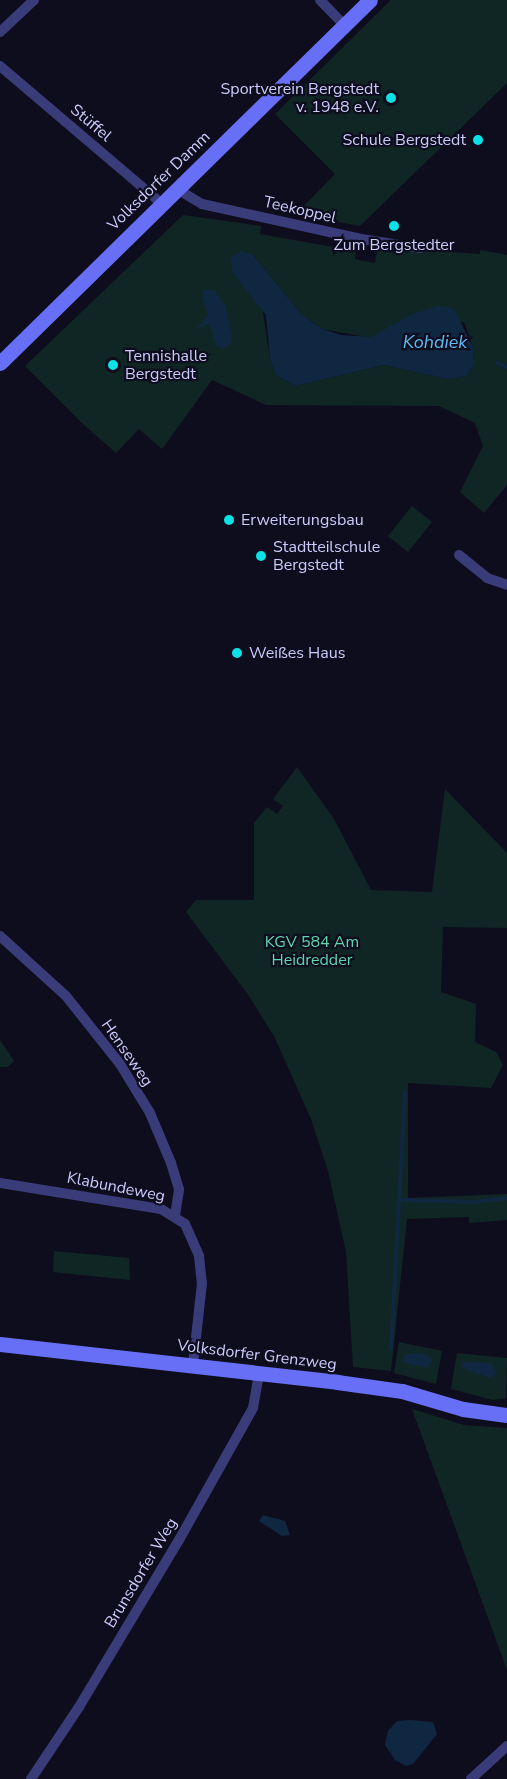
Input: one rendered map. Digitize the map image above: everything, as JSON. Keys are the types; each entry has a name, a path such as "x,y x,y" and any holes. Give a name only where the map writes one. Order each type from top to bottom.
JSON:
{"main road":[{"name":"Volksdorfer Damm","path":"0,363 370,0"},
{"name":"Volksdorfer Grenzweg","path":"0,1344 402,1391 463,1409 507,1415"}],"street":[{"path":"0,32 34,0"},
{"path":"320,0 345,26"},
{"name":"Stüffel","path":"0,66 162,204"},
{"name":"Teekoppel","path":"177,189 202,204 361,239 420,248"},
{"path":"459,555 487,578 507,585"},
{"name":"Henseweg","path":"0,936 66,996 120,1064 150,1113 171,1163 180,1202 175,1215"},
{"name":"Klabundeweg","path":"0,1183 161,1209 175,1215 192,1234 199,1256 202,1316 193,1365"},
{"name":"Brunsdorfer Weg","path":"31,1779 79,1707 179,1540 253,1408 260,1374"},
{"path":"471,1779 507,1746"}],"green space":[{"name":"Sportverein Bergstedt v. 1948 e.V.","path":"391,0 507,0 507,83 360,226 296,214 335,174 275,114"},
{"path":"183,215 261,226 260,234 356,251 355,259 375,263 378,247 480,254 480,250 507,255 507,485 484,513 460,492 483,446 475,423 439,406 266,405 212,380 162,449 139,429 116,453 82,423 25,366","holes":["254,256 301,314 322,329 371,338 391,328 464,322 473,347 474,364 467,376 448,379 384,365 295,386 275,374 270,358"]},
{"path":"412,506 432,522 408,552 388,536"},
{"name":"KGV 584 Am Heidredder","path":"297,767 334,819 371,890 432,892 445,789 507,853 507,928 443,927 441,992 476,1004 475,1042 496,1052 503,1065 491,1088 408,1083 408,1198 507,1194 507,1220 469,1223 469,1217 407,1219 391,1371 353,1367 346,1252 328,1171 311,1119 275,1038 249,996 186,912 196,900 254,900 254,823 267,807 277,814 283,806 273,799"},
{"path":"0,1040 14,1061 8,1067 0,1067"},
{"path":"54,1251 129,1258 130,1280 53,1272"},
{"path":"399,1342 442,1351 436,1384 394,1373"},
{"path":"457,1353 507,1358 506,1398 493,1400 451,1389"},
{"path":"412,1409 464,1425 507,1428 507,1670"}],"water":[{"name":"Kohdiek","path":"242,251 254,256 301,314 322,329 341,335 371,337 414,313 440,306 454,309 473,347 474,364 467,376 448,379 384,365 295,386 275,374 270,358 266,315 232,272 230,258"},
{"path":"204,290 214,290 225,305 232,334 231,344 223,349 216,345 209,324 196,329 208,316 202,297"},
{"path":"424,1353 433,1360 428,1368 402,1362 405,1354"},
{"path":"466,1362 492,1363 497,1374 491,1378 466,1370 461,1365"},
{"path":"263,1515 285,1521 290,1535 282,1536 259,1521"},
{"path":"397,1721 433,1722 437,1734 413,1764 406,1766 395,1760 385,1745 388,1731"}],"waterway":[{"path":"497,363 507,367"},
{"path":"391,1349 405,1092"},
{"path":"399,1200 474,1202 507,1198"}],"place":[{"name":"Sportverein Bergstedt v. 1948 e.V.","path":"391,98"},
{"name":"Schule Bergstedt","path":"478,140"},
{"name":"Zum Bergstedter","path":"394,226"},
{"name":"Tennishalle Bergstedt","path":"113,365"},
{"name":"Erweiterungsbau","path":"229,520"},
{"name":"Stadtteilschule Bergstedt","path":"261,556"},
{"name":"Weißes Haus","path":"237,653"}]}
